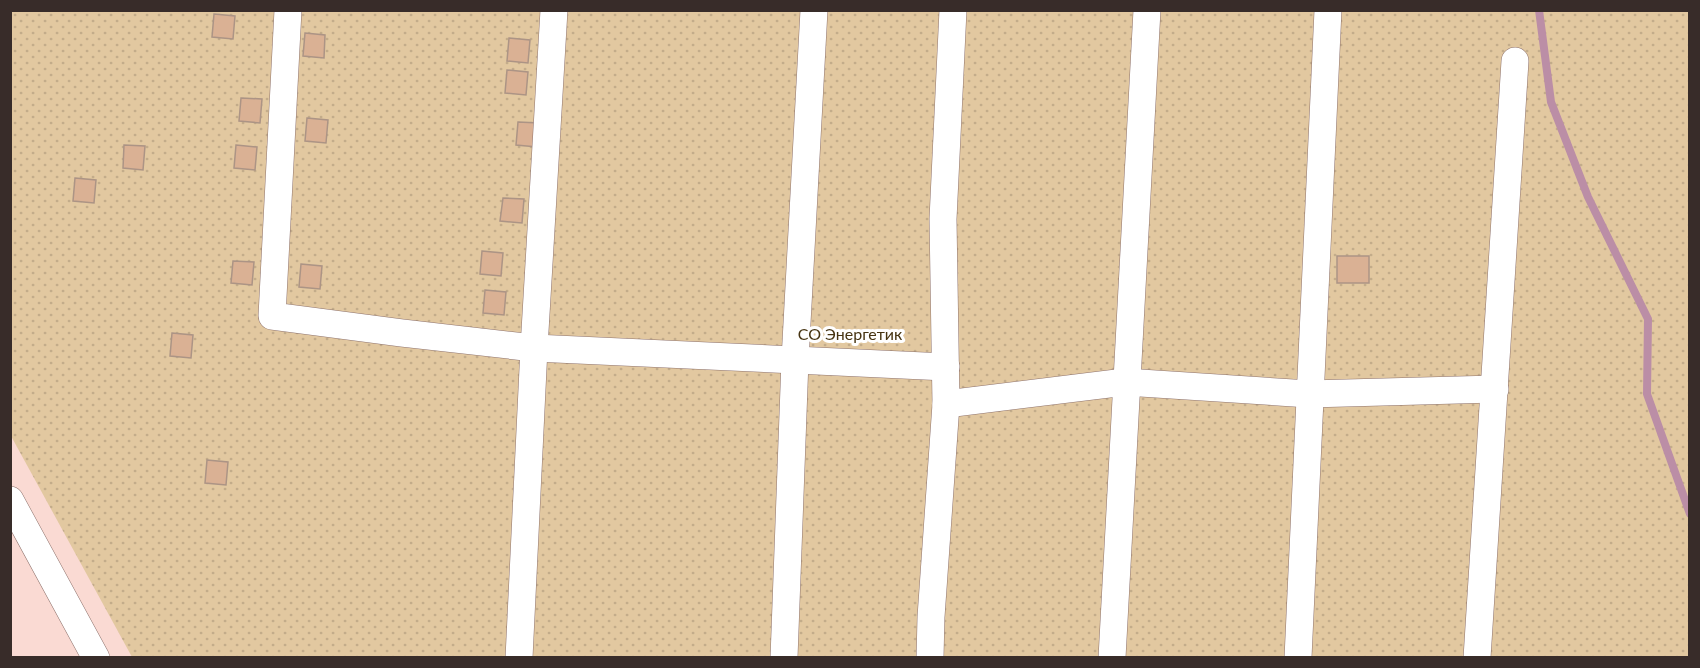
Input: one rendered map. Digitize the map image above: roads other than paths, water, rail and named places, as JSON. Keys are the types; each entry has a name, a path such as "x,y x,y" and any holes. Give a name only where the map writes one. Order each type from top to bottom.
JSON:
{"street":[{"path":"288,10 272,316 534,348 946,367"},
{"path":"519,657 554,10"},
{"path":"784,657 795,360 814,10"},
{"path":"930,657 946,404 943,219 953,10"},
{"path":"1112,657 1125,382 1147,10"},
{"path":"1298,657 1328,10"},
{"path":"1477,657 1515,61"},
{"path":"946,404 1125,382 1309,394 1495,389"},
{"path":"10,500 96,657"}],"waterway":[{"path":"1539,10 1551,102 1588,197 1648,319 1647,394 1690,514"}],"park label":[{"name":"СО Энергетик","path":"850,334"}]}
